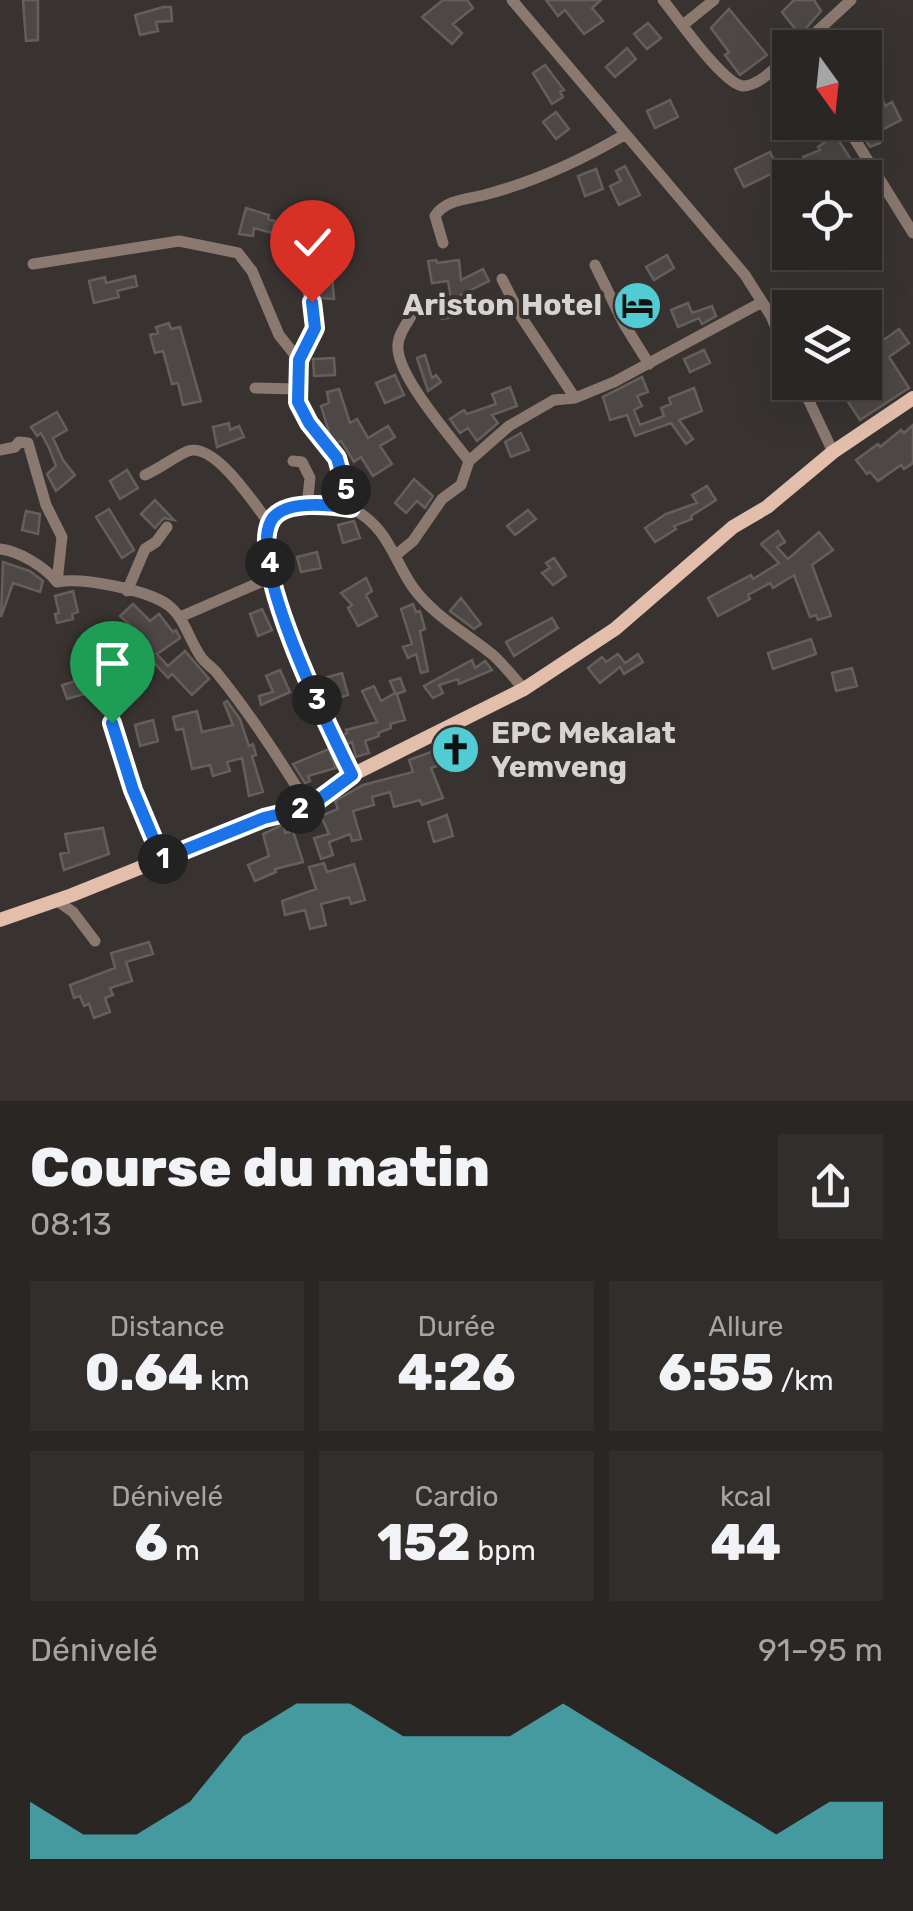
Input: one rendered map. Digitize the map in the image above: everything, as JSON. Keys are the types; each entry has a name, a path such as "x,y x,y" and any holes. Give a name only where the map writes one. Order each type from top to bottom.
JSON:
{"main road":[{"path":"0,920 264,818 309,807 352,775 524,689 616,629 734,528 913,398"}],"street":[{"path":"512,0 745,276 772,323"},
{"path":"662,0 724,75 738,86 762,79 772,70"},
{"path":"683,24 714,0"},
{"path":"820,30 852,0"},
{"path":"442,243 435,216 447,204 576,164 624,135"},
{"path":"855,140 913,233"},
{"path":"33,264 179,241 238,253 252,270 280,334 299,360"},
{"path":"300,262 315,328 299,360 298,402 337,458 351,508"},
{"path":"594,265 649,364"},
{"path":"502,279 522,318 574,398"},
{"path":"396,556 413,541 442,500 461,485 469,460 510,426 554,400 574,398 649,364 762,302"},
{"path":"411,316 398,340 400,360 469,460"},
{"path":"255,388 297,389"},
{"path":"809,400 834,452"},
{"path":"0,450 19,442 28,444 46,506 62,537 57,582"},
{"path":"146,476 190,450 205,452 227,470 270,523 270,578 278,607 352,775"},
{"path":"293,461 302,462 310,478 308,506"},
{"path":"270,523 285,510 320,503 351,508 386,534 413,588 437,614 495,657 524,689"},
{"path":"127,590 145,549 156,542 166,527"},
{"path":"0,548 50,572 57,582"},
{"path":"180,617 270,578"},
{"path":"57,582 73,579 155,597 180,617 201,656 281,761 309,807"},
{"path":"101,670 112,723 133,790 162,859"},
{"path":"56,900 73,912 95,942"}],"building":[{"path":"23,0 38,0 38,40 26,41"},
{"path":"443,0 467,0 473,8 453,24 462,33 452,44 422,17"},
{"path":"546,0 601,0 592,8 603,21 584,34 565,10 558,16"},
{"path":"794,0 814,0 821,11 804,30 796,30 782,12"},
{"path":"171,7 172,21 156,22 158,31 140,35 135,15"},
{"path":"729,9 767,55 740,75 711,28"},
{"path":"648,23 661,38 647,49 634,34"},
{"path":"627,48 636,59 615,77 606,67"},
{"path":"545,65 564,90 560,92 563,97 552,104 533,73"},
{"path":"882,98 885,106 892,102 901,120 882,130"},
{"path":"670,100 678,117 655,128 647,111"},
{"path":"556,112 569,129 556,139 543,122"},
{"path":"828,140 839,140 851,160 804,160 803,157 820,150 818,147"},
{"path":"866,140 879,140 880,143 870,147"},
{"path":"770,152 774,160 772,173 744,187 735,169"},
{"path":"625,166 640,195 619,205 610,186 621,181 616,171"},
{"path":"596,169 603,189 585,196 578,176"},
{"path":"246,208 269,215 268,219 275,221 272,233 254,228 253,236 239,234"},
{"path":"667,255 674,268 654,280 646,267"},
{"path":"459,260 461,280 483,269 489,281 461,295 462,315 442,319 436,303 451,299 448,281 432,283 428,261"},
{"path":"331,265 334,299 320,298 313,274 316,267"},
{"path":"135,276 137,286 117,291 119,297 94,303 89,281 105,277 106,283"},
{"path":"642,292 653,313 636,322 626,300"},
{"path":"688,303 692,313 712,306 716,316 702,324 699,318 678,327 671,310"},
{"path":"169,323 171,329 180,327 201,401 183,405 178,383 172,384 163,351 155,353 150,335 158,333 156,327"},
{"path":"899,329 909,343 889,357 909,388 860,420 847,400 882,400 882,341"},
{"path":"704,350 710,363 690,372 684,359"},
{"path":"425,355 432,378 436,375 441,382 428,391 417,358"},
{"path":"334,358 335,375 314,376 313,359"},
{"path":"395,375 404,395 385,403 376,383"},
{"path":"642,377 648,392 637,396 642,406 634,410 640,425 664,416 661,408 671,404 669,398 694,388 702,411 679,420 693,439 686,444 671,423 635,436 627,415 610,420 603,397"},
{"path":"510,387 517,406 492,415 498,423 477,441 468,428 460,433 450,419 464,410 467,414 496,404 492,394"},
{"path":"339,389 350,423 357,419 368,438 388,426 395,437 380,446 392,464 373,476 361,457 354,462 341,441 337,443 330,435 321,406 329,403 327,392"},
{"path":"57,412 67,430 53,438 75,475 56,491 47,474 56,466 49,448 41,433 37,436 31,427"},
{"path":"229,423 230,430 239,426 244,437 217,447 213,427"},
{"path":"913,425 913,463 904,469 901,465 878,481 870,472 867,474 856,460"},
{"path":"521,433 529,450 511,457 505,442"},
{"path":"127,470 138,488 120,499 110,481"},
{"path":"414,479 433,496 425,508 417,501 406,513 395,503"},
{"path":"707,486 716,500 655,542 645,528 666,514 697,503 692,495"},
{"path":"155,500 174,520 164,518 155,528 141,514"},
{"path":"109,509 134,550 122,558 96,517"},
{"path":"528,510 536,519 515,535 507,526"},
{"path":"26,511 40,514 38,534 22,530"},
{"path":"354,521 360,538 343,543 338,525"},
{"path":"778,531 785,542 777,547 788,559 819,532 833,550 812,565 831,616 818,620 816,615 810,617 794,575 773,588 770,583 718,616 708,598 779,563 761,544"},
{"path":"317,552 321,568 301,572 297,557"},
{"path":"554,558 566,576 553,585 542,573 550,568 546,563"},
{"path":"3,562 30,571 43,581 40,592 13,583 1,617"},
{"path":"366,578 372,591 366,595 377,616 358,626 348,608 352,605 341,593"},
{"path":"73,591 78,612 72,614 73,619 57,623 55,596"},
{"path":"461,598 481,624 474,629 450,611"},
{"path":"133,604 150,621 159,614 173,632 176,630 180,638 157,654 168,666 185,651 209,679 192,695 172,674 168,678 130,636 136,631 120,616"},
{"path":"413,604 416,612 420,611 425,629 420,631 428,671 421,673 416,654 408,658 403,647 412,644 401,609"},
{"path":"262,609 272,630 258,636 250,614"},
{"path":"552,618 558,628 514,656 506,642"},
{"path":"811,639 816,654 773,669 768,653"},
{"path":"120,647 124,664 109,667 101,651"},
{"path":"618,654 625,663 638,654 643,662 624,674 620,667 600,683 588,668 602,657 606,662"},
{"path":"472,660 475,668 485,661 492,670 459,684 458,679 439,685 443,693 433,698 424,686"},
{"path":"852,668 857,686 836,691 832,673"},
{"path":"280,670 290,692 261,705 259,696 273,692 266,676"},
{"path":"342,673 348,695 331,700 324,678"},
{"path":"86,678 91,692 67,699 62,685"},
{"path":"400,678 405,691 397,694 405,720 390,724 391,728 365,741 369,753 356,757 352,742 347,744 343,735 346,730 377,722 362,691 374,686 381,701 395,693 390,681"},
{"path":"227,701 240,719 249,746 253,744 256,755 252,756 263,792 249,796 242,758 227,762 230,771 213,776 210,765 192,769 183,729 176,730 173,717 197,711 202,732 233,725 224,703"},
{"path":"153,720 158,741 140,746 135,725"},
{"path":"464,740 473,763 455,770 452,761 431,768 443,798 422,805 420,800 394,807 390,792 372,797 374,805 353,811 361,839 352,841 350,834 329,842 333,855 321,859 314,838 329,834 321,816 338,809 335,801 363,785 413,772 409,760"},
{"path":"329,749 336,768 308,776 310,781 305,783 293,764"},
{"path":"447,815 453,836 434,842 428,822"},
{"path":"284,824 285,833 293,831 303,862 275,869 276,872 255,881 248,865 269,856 263,834"},
{"path":"103,828 109,854 64,870 60,854 69,852 65,834"},
{"path":"324,863 327,872 354,864 365,900 351,904 349,897 321,904 326,925 310,929 305,910 285,915 282,901 316,889 309,867"},
{"path":"149,942 153,954 126,962 132,981 110,988 113,995 105,998 110,1012 94,1018 89,1004 84,1006 80,996 74,998 70,985 115,968 111,953"}],"place":[{"name":"Ariston Hotel","path":"637,305"},
{"name":"EPC Mekalat Yemveng","path":"456,750"}],"route":[{"path":"112,723 133,790 162,859 264,818 309,807 352,775 322,714 270,578 268,534 276,515 320,503 351,508 337,458 298,402 299,360 315,328 312,302"}]}
